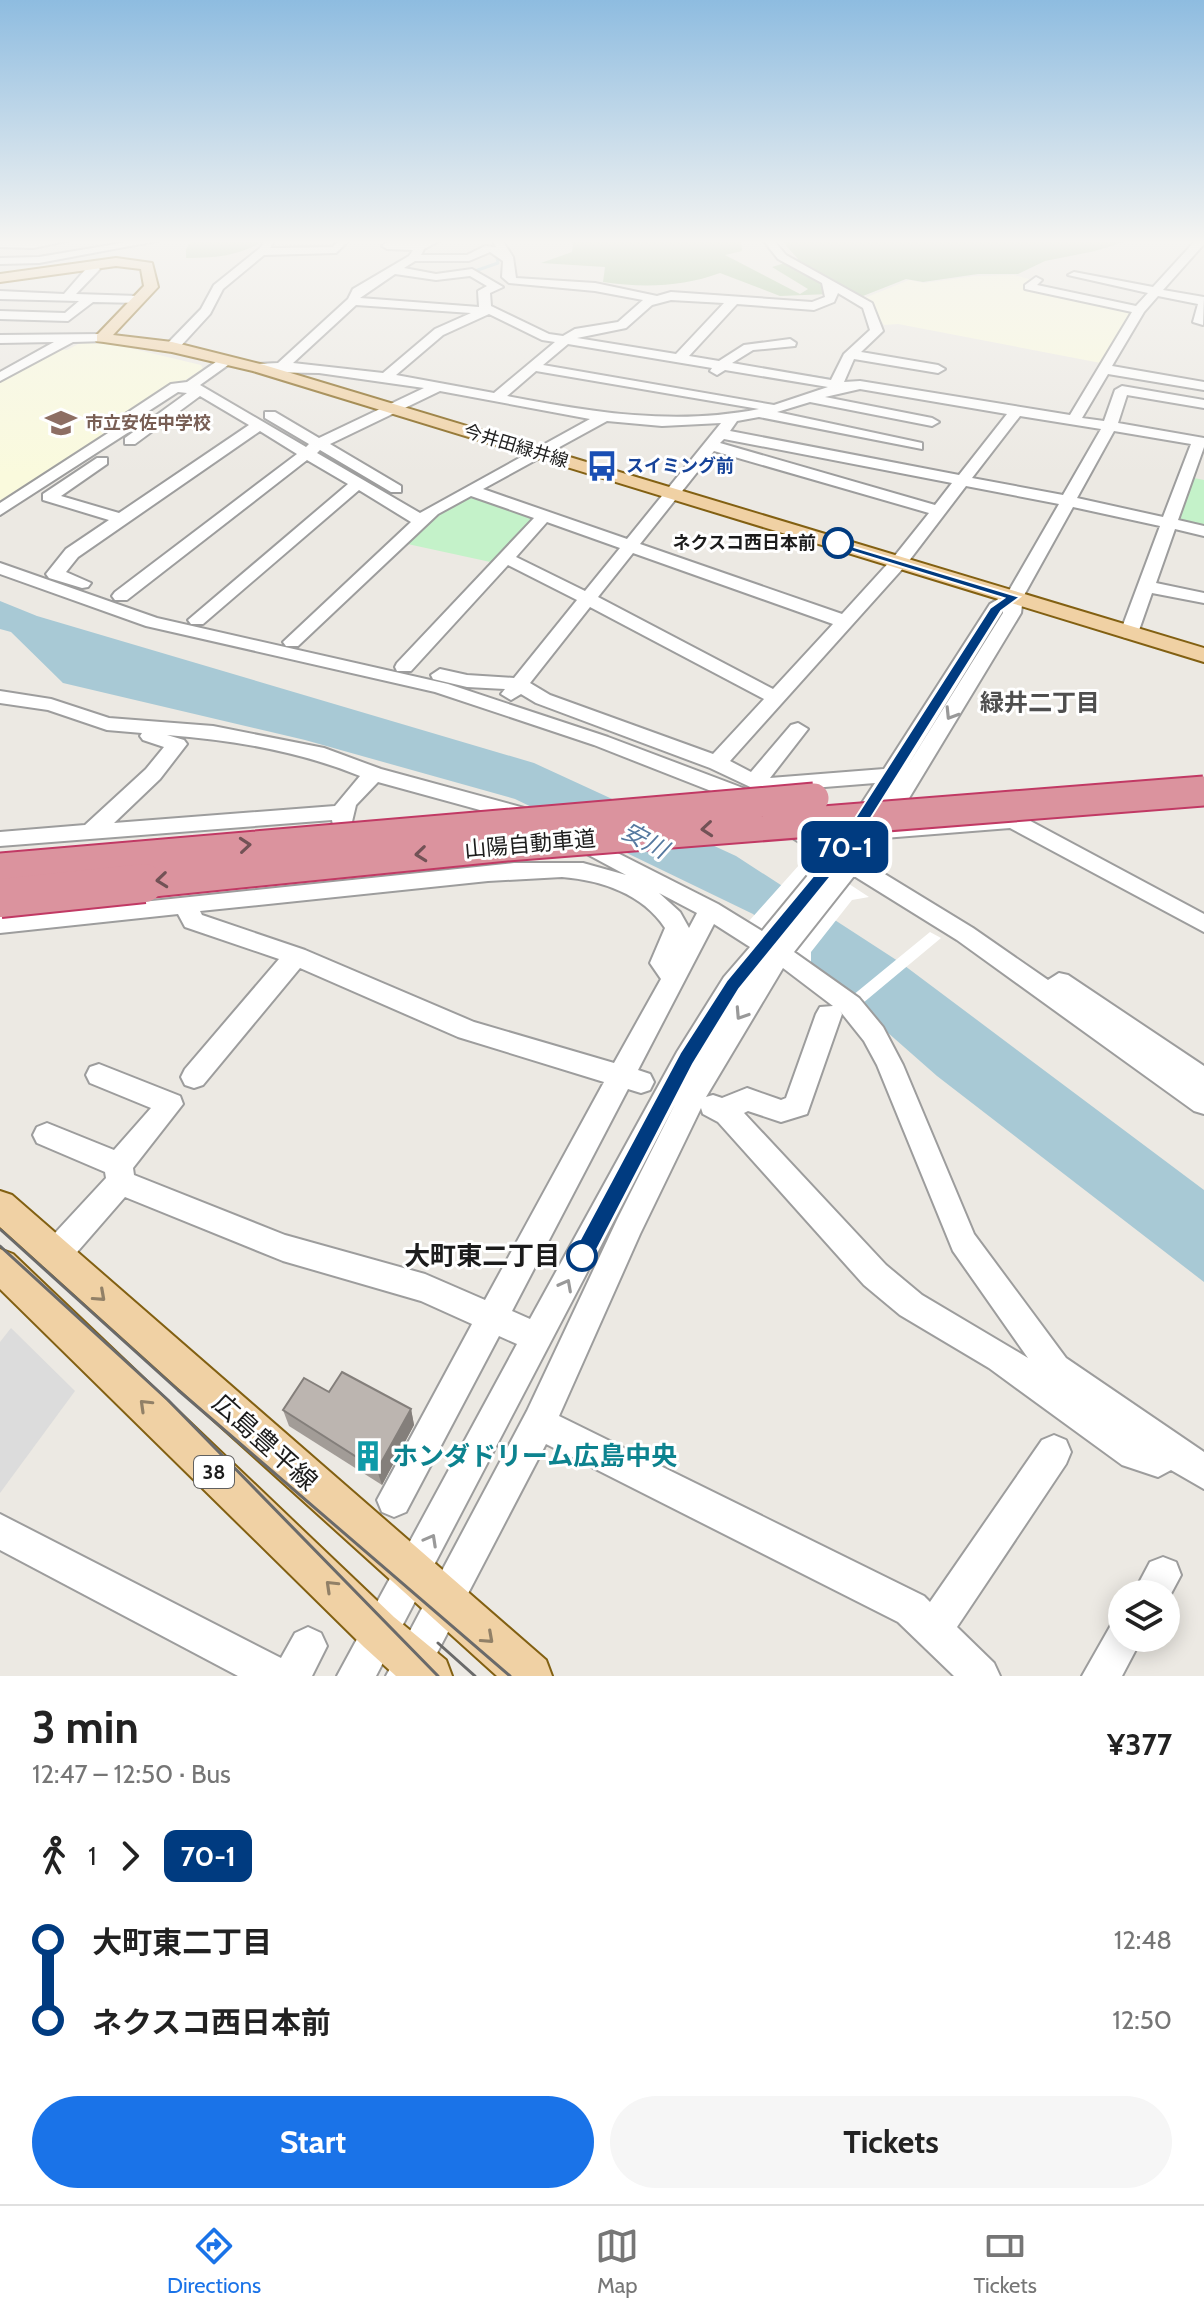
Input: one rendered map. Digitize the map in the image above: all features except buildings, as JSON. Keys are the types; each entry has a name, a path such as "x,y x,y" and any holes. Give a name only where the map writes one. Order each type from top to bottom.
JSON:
{"highway":[{"name":"山陽自動車道","path":"0,868 487,824 1204,771"},
{"name":"山陽自動車道","path":"0,898 506,846 1204,791"}],"main road":[{"path":"102,338 121,318"},
{"name":"今井田緑井線","path":"102,338 172,347 258,368 1204,655"},
{"name":"広島豊平線","path":"0,1206 530,1676"},
{"name":"38","path":"0,1265 416,1671"}],"street":[{"path":"172,347 199,318"},
{"path":"283,365 334,318"},
{"path":"386,377 439,332 472,318"},
{"path":"506,318 546,337 1110,426 1164,416 1204,404"},
{"path":"496,398 565,340 579,332 622,325 631,318"},
{"path":"680,358 716,318"},
{"path":"514,690 675,494 721,433 759,413 841,384 853,355 877,331 872,318"},
{"path":"1074,420 1134,318"},
{"path":"0,377 73,338"},
{"path":"0,339 102,338"},
{"path":"678,422 736,351 756,344 790,343"},
{"path":"853,355 938,369"},
{"path":"0,510 198,384 228,360"},
{"path":"0,363 21,365"},
{"path":"258,368 283,365 386,377 604,417 678,422 1204,531"},
{"path":"533,367 778,408"},
{"path":"1105,369 1204,386"},
{"path":"198,384 260,426 357,484 426,516"},
{"path":"198,384 320,443 426,516"},
{"path":"121,519 49,497 178,408 198,384"},
{"path":"121,596 320,443 437,387"},
{"path":"356,1676 686,1059 733,984 774,947 843,864 1012,613 1014,597 1110,426 1122,390 1202,442 1129,633"},
{"path":"811,397 932,422"},
{"path":"717,763 899,562 1017,410"},
{"path":"759,413 917,446"},
{"path":"292,642 426,516 604,417"},
{"path":"260,426 72,553 55,574 161,612 514,690 717,763 761,785 902,776"},
{"path":"818,452 832,429"},
{"path":"721,433 939,511"},
{"path":"197,620 357,484"},
{"path":"470,490 846,622"},
{"path":"404,667 544,516"},
{"path":"505,559 517,562 776,698"},
{"path":"0,568 152,622 441,688 555,726 736,793 843,864 949,924 1204,1103"},
{"path":"1146,586 1204,598"},
{"path":"441,688 514,690 555,726"},
{"path":"0,697 51,705 177,744 153,774 0,916"},
{"path":"107,724 213,732 324,754 374,774 532,818 641,871 774,947 850,1005 874,1034 890,1065 963,1242 1055,1369 1204,1472"},
{"path":"761,785 759,775 798,729"},
{"path":"342,888 342,812 346,803 374,774"},
{"path":"843,864 878,831 902,776"},
{"path":"0,839 342,812"},
{"path":"878,831 1013,821 1204,924"},
{"path":"0,925 485,874 575,870 600,874 648,897 671,913 677,928 662,963 666,971 675,975"},
{"path":"186,906 193,921 296,956 467,1030 632,1080"},
{"path":"394,1500 493,1318 632,1080 675,975 710,910"},
{"path":"949,924 968,921 1204,1080"},
{"path":"416,1671 445,1600 539,1423 627,1229 708,1066 774,947"},
{"path":"194,1077 296,956"},
{"path":"829,1014 797,1106 781,1111 747,1099 718,1108 875,1275 911,1305 1000,1357 1134,1453 1158,1460 1167,1447"},
{"path":"54,1256 170,1104 99,1075"},
{"path":"47,1135 120,1173 283,1248 425,1288 538,1338"},
{"path":"539,1423 911,1609 981,1676"},
{"path":"933,1630 1054,1452"},
{"path":"0,1531 277,1676"},
{"path":"1101,1676 1116,1652"}],"shaded area":[{"path":"880,318 1130,318 1106,364 898,324 884,325"},
{"name":"市立安佐中学校","path":"82,342 117,345 201,365 203,369 123,419 120,426 0,504 0,380 58,349 67,350"},
{"path":"11,1328 75,1391 0,1493 0,1342"}],"green space":[{"path":"1194,478 1204,480 1204,528 1177,521"},
{"path":"468,496 533,516 534,521 495,563 403,543 424,522"}],"water":[{"name":"安川","path":"0,601 37,616 534,763 736,856 901,963 1204,1190 1204,1282 937,1076 753,914 515,799 305,740 63,683 11,632 0,629"}],"pier":[{"path":"800,852 869,897 852,900 811,952 811,970 737,923 749,921 800,864"},
{"path":"930,932 941,938 857,1008 847,1000"}],"waterway":[{"path":"809,376 828,379"}],"tram line":[{"path":"1,1230 178,1390 510,1676"},
{"path":"0,1246 168,1400 438,1676"},
{"path":"438,1643 475,1676"}],"bus line":[{"name":"70-1","path":"582,1256 686,1059 733,984 839,855 996,608 1014,597 838,543"}],"place":[{"name":"市立安佐中学校","path":"61,423"},
{"name":"スイミング前","path":"602,466"},
{"name":"ネクスコ西日本前","path":"838,543"},
{"name":"大町東二丁目","path":"582,1256"},
{"name":"ホンダドリーム広島中央","path":"368,1456"}],"district":[{"name":"緑井二丁目","path":"1040,702"}]}
